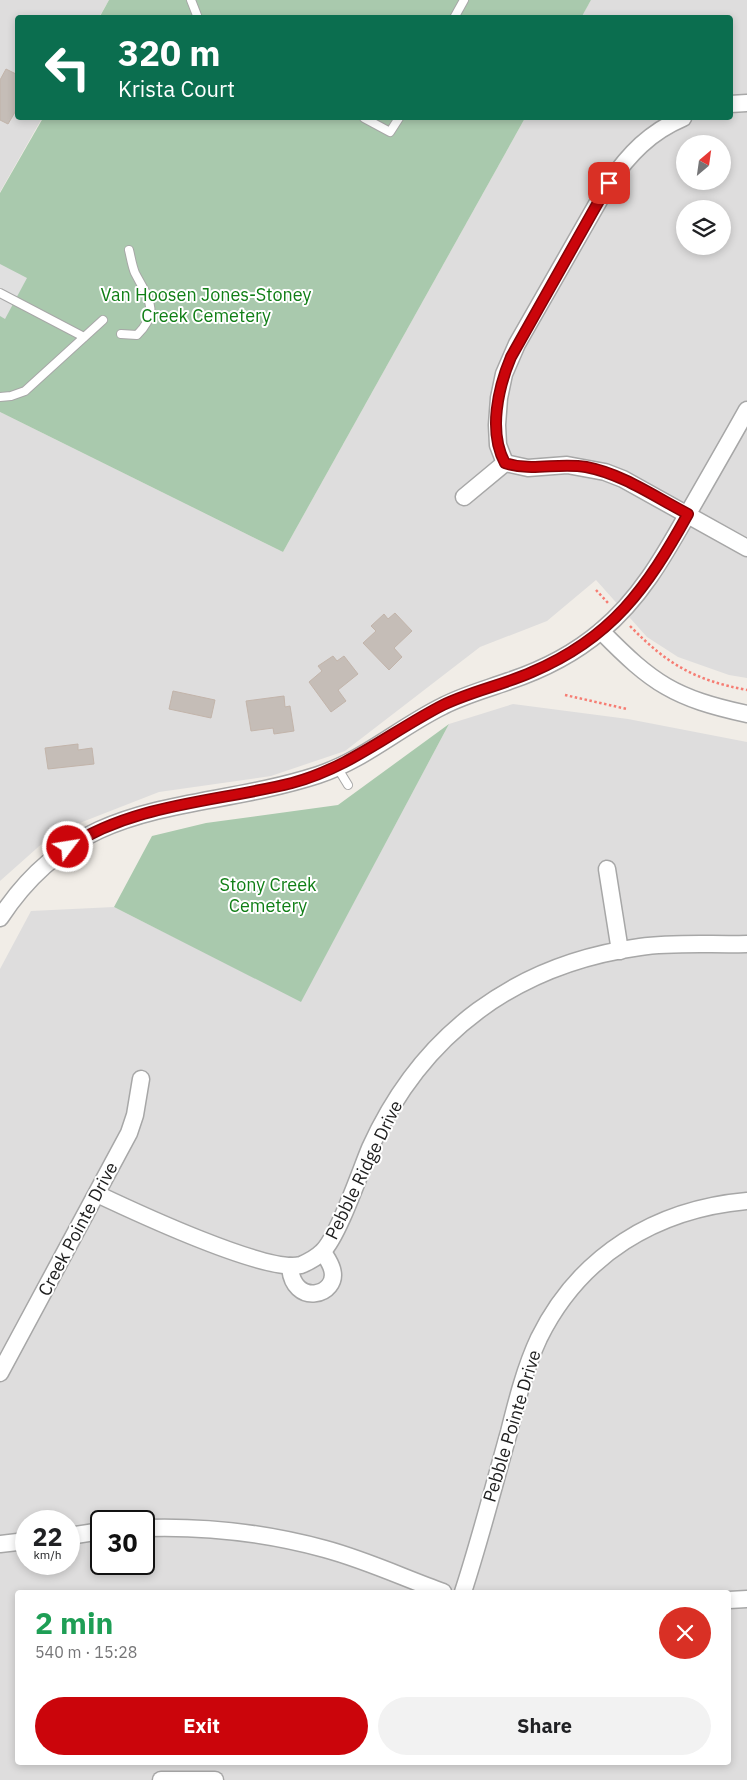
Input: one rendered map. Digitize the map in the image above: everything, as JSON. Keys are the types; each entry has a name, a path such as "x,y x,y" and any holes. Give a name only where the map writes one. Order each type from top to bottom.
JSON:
{"street":[{"path":"733,104 747,103"},
{"path":"505,463 498,445 499,398 504,374 517,344 609,183 623,163 652,134 679,120"},
{"path":"0,918 17,893 42,867 74,843 106,826 150,810 265,789 294,782 337,767 442,706 531,673 563,657 601,631 646,584 747,410"},
{"path":"464,496 505,463"},
{"path":"505,463 528,468 568,465 606,472 688,514 747,548"},
{"path":"601,631 641,671 671,691 714,707 747,714"},
{"path":"607,869 620,951"},
{"name":"Pebble Ridge Drive","path":"323,1252 333,1270 332,1280 322,1291 308,1294 300,1291 291,1277 290,1266 301,1264 323,1252 333,1236 371,1147 393,1104 423,1063 448,1036 483,1006 522,982 569,963 620,951 653,946 747,944"},
{"name":"Creek Pointe Drive","path":"0,1374 129,1133 135,1115 141,1079"},
{"path":"97,1194 187,1234 261,1260 290,1266"},
{"name":"Pebble Pointe Drive","path":"464,1590 524,1378 539,1339 558,1306 593,1265 635,1234 695,1208 747,1201"},
{"path":"155,1528 228,1531 288,1540 371,1565 438,1590"},
{"path":"0,1544 15,1542"},
{"path":"731,1600 747,1599"},
{"path":"161,1780 190,1778 215,1780"}],"lane":[{"path":"190,0 197,15"},
{"path":"456,15 464,0"},
{"path":"368,120 390,132 398,120"},
{"path":"121,334 137,335 147,325 152,311 148,298 134,270 129,250"},
{"path":"0,293 84,336"},
{"path":"0,397 12,396 25,391 103,320"},
{"path":"337,767 348,785"}],"path":[{"path":"596,590 612,606"},
{"path":"626,621 654,650 680,668 713,681 747,690"},
{"path":"565,695 627,709"}],"shaded area":[{"path":"0,0 109,0 100,15 15,15 15,120 41,120 0,192"},
{"path":"591,0 747,0 747,678 729,675 678,657 647,637 596,580 547,621 480,647 345,751 271,776 159,792 54,833 0,881 0,412 283,552 524,120 733,120 733,15 582,15"},
{"path":"0,264 27,278 5,319 0,316"},
{"path":"513,704 628,719 747,742 747,1780 0,1780 0,969 31,911 114,907 301,1001 449,724"}],"green space":[{"path":"109,0 591,0 583,15 101,15"},
{"name":"Van Hoosen Jones-Stoney Creek Cemetery","path":"42,120 524,120 283,552 0,412 0,193"},
{"name":"Stony Creek Cemetery","path":"449,724 301,1002 114,907 152,836 206,823 338,805"}],"building":[{"path":"6,69 15,74 15,112 8,124 0,120 0,80"},
{"path":"395,613 412,631 394,648 402,657 389,670 363,643 376,631 371,626 384,614 388,619"},
{"path":"333,656 337,661 344,656 358,674 338,690 346,701 331,712 309,682 322,671 318,666"},
{"path":"173,691 215,700 211,718 169,709"},
{"path":"284,696 285,707 290,706 294,731 274,734 273,728 251,731 246,701"},
{"path":"78,744 78,750 92,748 94,764 48,769 45,748"}],"route":[{"path":"68,847 106,826 150,810 294,782 322,773 357,758 460,697 511,681 563,657 601,631 646,584 655,572 688,514 623,479 606,472 568,465 516,467 505,463 498,445 499,398 504,374 511,357 609,183"}]}
